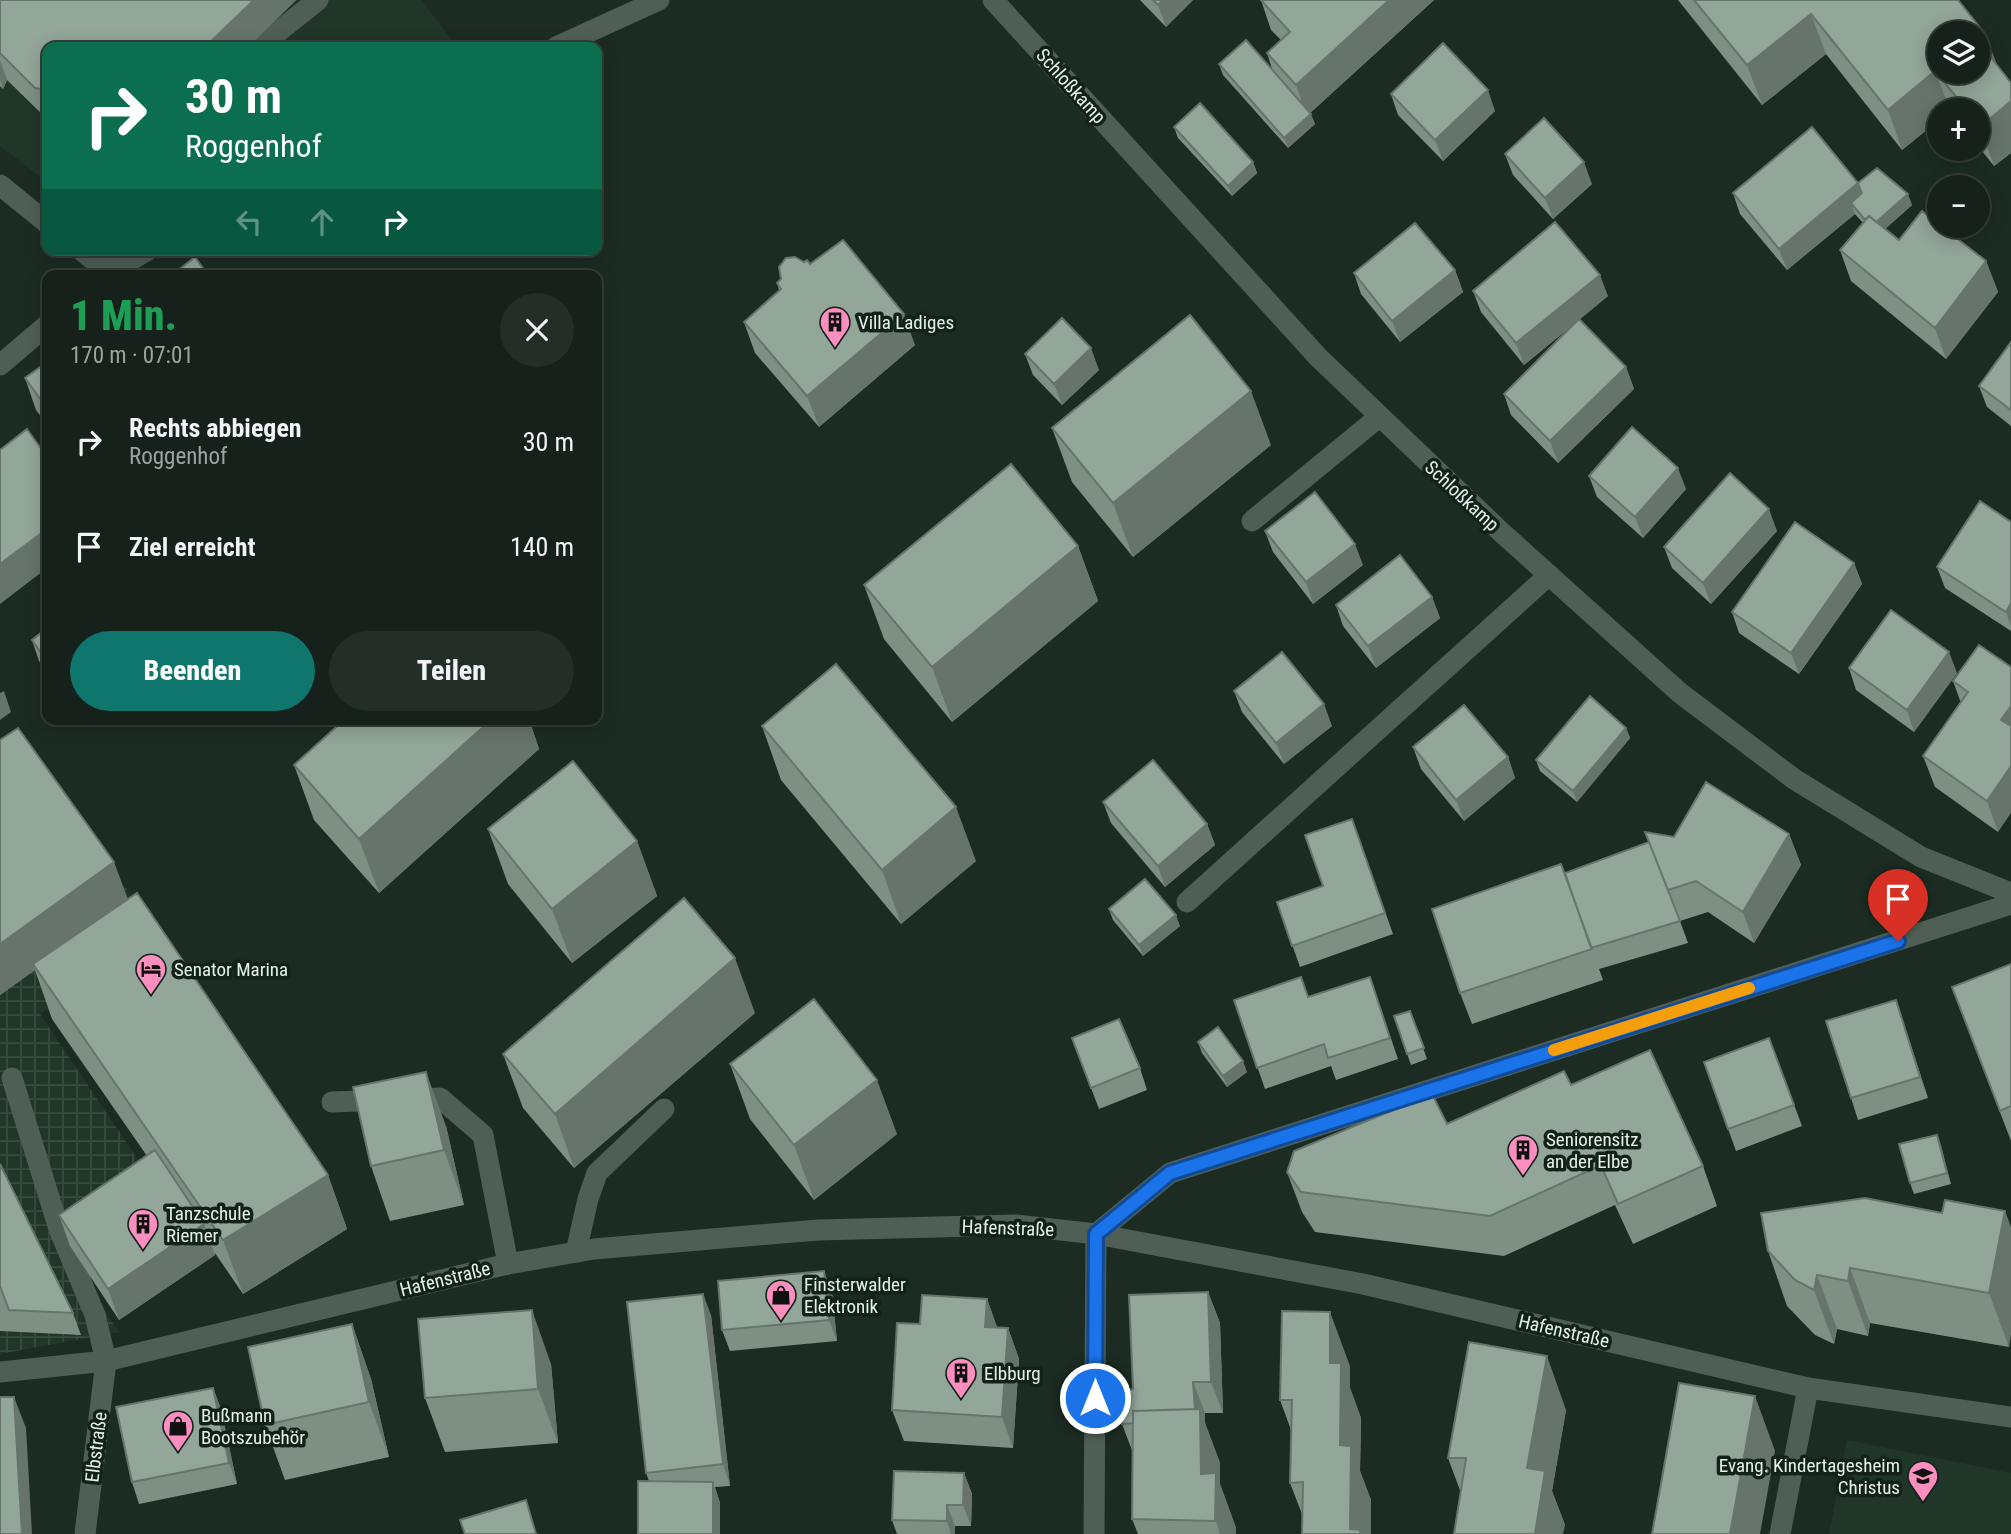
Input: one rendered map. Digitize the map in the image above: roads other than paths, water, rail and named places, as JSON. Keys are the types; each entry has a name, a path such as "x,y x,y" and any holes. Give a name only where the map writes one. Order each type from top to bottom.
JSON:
{"street":[{"path":"265,42 318,0"},
{"path":"567,42 659,0"},
{"name":"Schloßkamp","path":"993,0 1318,357 1379,418 1680,693 1794,779 1921,857 2011,893"},
{"path":"0,185 42,219"},
{"path":"88,256 104,270"},
{"path":"115,270 138,256"},
{"path":"0,365 42,329"},
{"path":"1252,521 1379,418"},
{"path":"1187,902 1549,575"},
{"path":"1094,1534 1096,1234 1170,1173 2011,904"},
{"path":"12,1078 59,1229 95,1315 106,1361"},
{"path":"332,1102 440,1098 483,1135 508,1264"},
{"path":"576,1252 597,1173 664,1110"},
{"name":"Hafenstraße","path":"0,1371 106,1361 508,1264 576,1252 818,1230 1016,1225 1096,1234 1363,1284 1808,1388 2011,1417"},
{"name":"Elbstraße","path":"85,1534 106,1361"},
{"path":"1780,1534 1808,1388"}],"place":[{"name":"Villa Ladiges","path":"835,349"},
{"name":"Senator Marina","path":"151,996"},
{"name":"Seniorensitz an der Elbe","path":"1523,1177"},
{"name":"Tanzschule Riemer","path":"143,1251"},
{"name":"Finsterwalder Elektronik","path":"781,1322"},
{"name":"Elbburg","path":"961,1400"},
{"name":"Bußmann Bootszubehör","path":"178,1453"},
{"name":"Evang. Kindertagesheim Christus","path":"1923,1503"}]}
